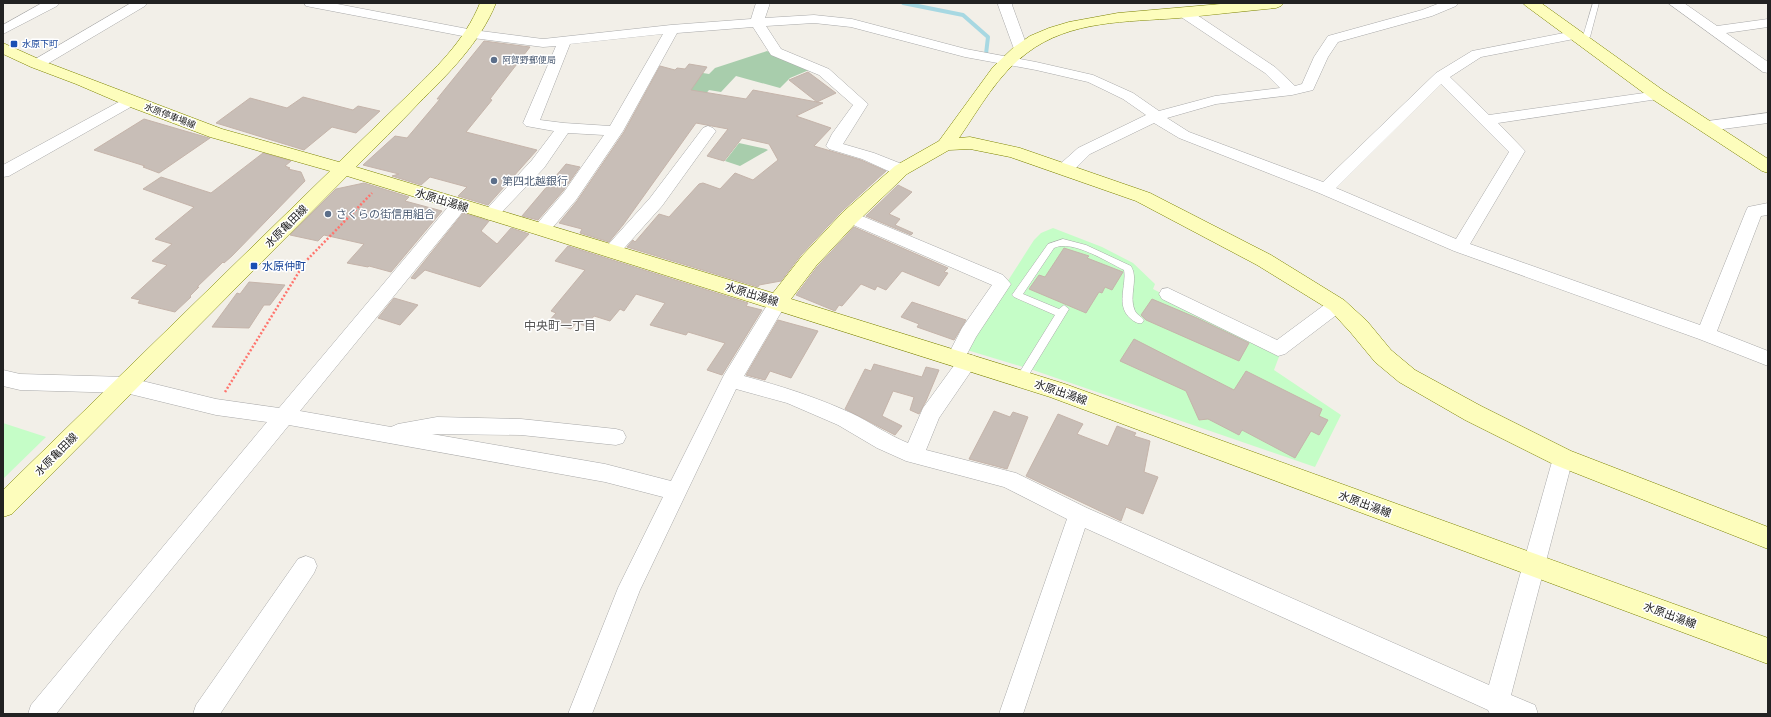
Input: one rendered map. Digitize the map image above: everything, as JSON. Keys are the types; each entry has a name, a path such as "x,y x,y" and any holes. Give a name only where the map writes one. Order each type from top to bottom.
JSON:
{"main road":[{"name":"水原亀田線","path":"3,506 437,76 473,34 484,15 488,3"},
{"path":"945,146 1007,62 1021,49 1050,33 1071,26 1114,19 1269,3"},
{"path":"1531,3 1658,95 1708,126 1768,167"},
{"name":"水原停車場線","path":"3,48 37,64 82,80 131,101 216,133 342,169"},
{"path":"778,302 809,261 850,217 901,170 945,146 970,143 1014,152 1143,197 1264,260 1337,305 1360,327 1383,356 1407,376 1473,413 1563,458 1768,538"},
{"name":"水原出湯線","path":"342,169 542,229 1065,392 1768,651"}],"street":[{"path":"3,30 52,3"},
{"path":"37,64 140,3"},
{"path":"311,3 473,34 543,43 671,29 814,19 852,23 965,53 1007,62 1036,66 1093,79 1128,96 1153,113 1155,117 1184,135 1325,189 1460,247 1706,334 1768,359"},
{"path":"763,3 757,23 764,36 776,51 822,70 838,81 861,104 840,134 834,146 868,156 901,170"},
{"path":"1006,3 1005,5 1012,27 1021,49"},
{"path":"1065,169 1084,150 1155,117 1214,100 1292,91 1308,87 1321,57 1333,39 1427,13 1451,3"},
{"path":"1675,3 1768,69"},
{"path":"1183,12 1270,70 1292,91"},
{"path":"1714,31 1768,24"},
{"path":"542,229 570,196 615,131 668,38 671,29"},
{"path":"1325,189 1441,76 1477,54 1578,37"},
{"path":"566,40 531,123 564,128 615,131"},
{"path":"1441,76 1517,151 1460,247"},
{"path":"1486,120 1658,95"},
{"path":"3,172 131,101"},
{"path":"1708,126 1768,118"},
{"path":"490,214 538,164 564,128"},
{"path":"612,251 656,202 708,131"},
{"path":"40,714 283,416 459,205"},
{"path":"1706,334 1754,211 1768,209"},
{"path":"850,217 997,279 1002,284 969,333 962,359 930,414 913,455"},
{"path":"1168,294 1278,349 1337,305"},
{"path":"580,714 629,588 731,380 778,302"},
{"path":"3,378 20,382 126,385 216,407 283,416 605,473 676,492"},
{"path":"731,380 798,398 845,418 884,442 913,455 1009,479 1079,515 1499,708 1526,714"},
{"path":"385,434 437,425 521,428 616,437"},
{"path":"1499,708 1563,458"},
{"path":"1011,714 1079,515"},
{"path":"205,714 306,566"}],"lane":[{"path":"1578,37 1586,36 1596,3"},
{"path":"1021,378 1063,312 1017,295 1051,246 1056,242 1066,242 1102,255 1105,258 1128,268 1130,272 1127,282 1127,295 1131,313 1139,320"}],"path":[{"path":"216,407 305,262 384,181"}],"green space":[{"path":"767,51 809,70 790,78 780,88 736,76 721,92 709,90 668,138 691,71 709,74 715,68"},
{"path":"739,143 768,150 740,166 725,161"},
{"path":"1053,228 1102,247 1133,263 1155,284 1153,289 1280,354 1274,370 1341,415 1315,467 1033,370 967,350 972,337 1034,240 1041,233"},
{"path":"3,423 46,437 3,479"}],"building":[{"path":"484,41 530,47 490,99 492,100 466,132 537,150 488,205 458,196 467,187 430,177 421,185 392,176 399,174 363,165 395,136 407,138 440,99 437,99"},
{"path":"689,64 707,67 691,90 746,99 753,90 823,103 796,116 831,128 814,146 861,160 886,171 842,211 801,255 781,281 759,285 758,287 627,247 633,240 635,242 659,214 669,217 699,184 703,183 720,189 735,173 753,180 778,160 769,144 742,138 724,161 707,156 728,129 696,123 623,225 609,242 580,233 582,229 559,223 577,201 624,132 660,66 675,70 677,68 685,69"},
{"path":"808,72 836,93 817,102 789,80"},
{"path":"303,97 353,110 358,106 380,111 356,133 332,127 304,150 216,123 250,98 287,108"},
{"path":"144,119 210,138 159,173 143,167 145,166 94,150"},
{"path":"263,153 291,161 285,166 290,168 288,169 301,172 305,181 232,256 224,263 223,262 197,287 199,287 190,296 191,297 175,312 138,303 140,300 131,298 167,265 152,261 172,244 155,239 194,207 143,189 161,177 211,193"},
{"path":"566,164 580,167 563,191 538,220 522,216"},
{"path":"364,183 409,197 405,201 442,211 391,272 369,266 347,263 364,244 324,235 318,241 290,235 336,189"},
{"path":"898,185 912,192 889,214 900,219 895,225 913,233 911,235 866,216"},
{"path":"463,213 489,221 481,231 497,244 511,228 529,234 480,287 425,270 415,279 411,278"},
{"path":"854,227 948,268 944,272 948,273 939,286 902,271 886,290 877,286 875,290 861,284 842,306 839,305 835,311 796,295 817,267"},
{"path":"568,246 748,303 746,306 762,310 722,375 707,370 725,343 688,332 686,335 650,325 665,303 636,294 624,311 620,309 610,321 594,316 586,326 576,323 571,329 548,322 556,313 551,311 585,270 555,261"},
{"path":"1064,248 1089,256 1087,258 1123,272 1112,290 1105,287 1102,293 1099,292 1086,313 1029,289 1039,275 1045,277"},
{"path":"249,282 285,285 270,305 264,305 249,328 212,327 237,293 240,294"},
{"path":"394,298 418,305 400,325 378,318"},
{"path":"1152,299 1197,318 1249,343 1239,361 1146,320 1141,315"},
{"path":"912,302 966,320 954,340 917,327 919,324 901,317"},
{"path":"778,320 818,331 791,378 770,371 765,380 746,375"},
{"path":"1134,339 1234,390 1246,371 1322,409 1319,416 1328,420 1319,435 1311,431 1295,458 1242,430 1239,435 1208,419 1199,420 1186,391 1120,361"},
{"path":"874,364 922,377 926,367 939,370 919,414 910,410 914,397 893,391 882,416 902,426 895,435 845,409 865,369 871,371"},
{"path":"994,411 1010,417 1013,412 1028,417 1007,469 969,459"},
{"path":"1058,414 1083,424 1077,434 1108,446 1117,426 1136,433 1134,436 1150,441 1144,472 1158,477 1143,514 1126,507 1121,521 1026,476"}],"waterway":[{"path":"903,3 963,15 988,37 986,54"}],"place":[{"name":"水原下町","path":"14,44"},
{"name":"阿賀野郵便局","path":"494,60"},
{"name":"第四北越銀行","path":"494,181"},
{"name":"さくらの街信用組合","path":"328,214"},
{"name":"水原仲町","path":"254,266"}],"district":[{"name":"中央町一丁目","path":"560,326"}]}
